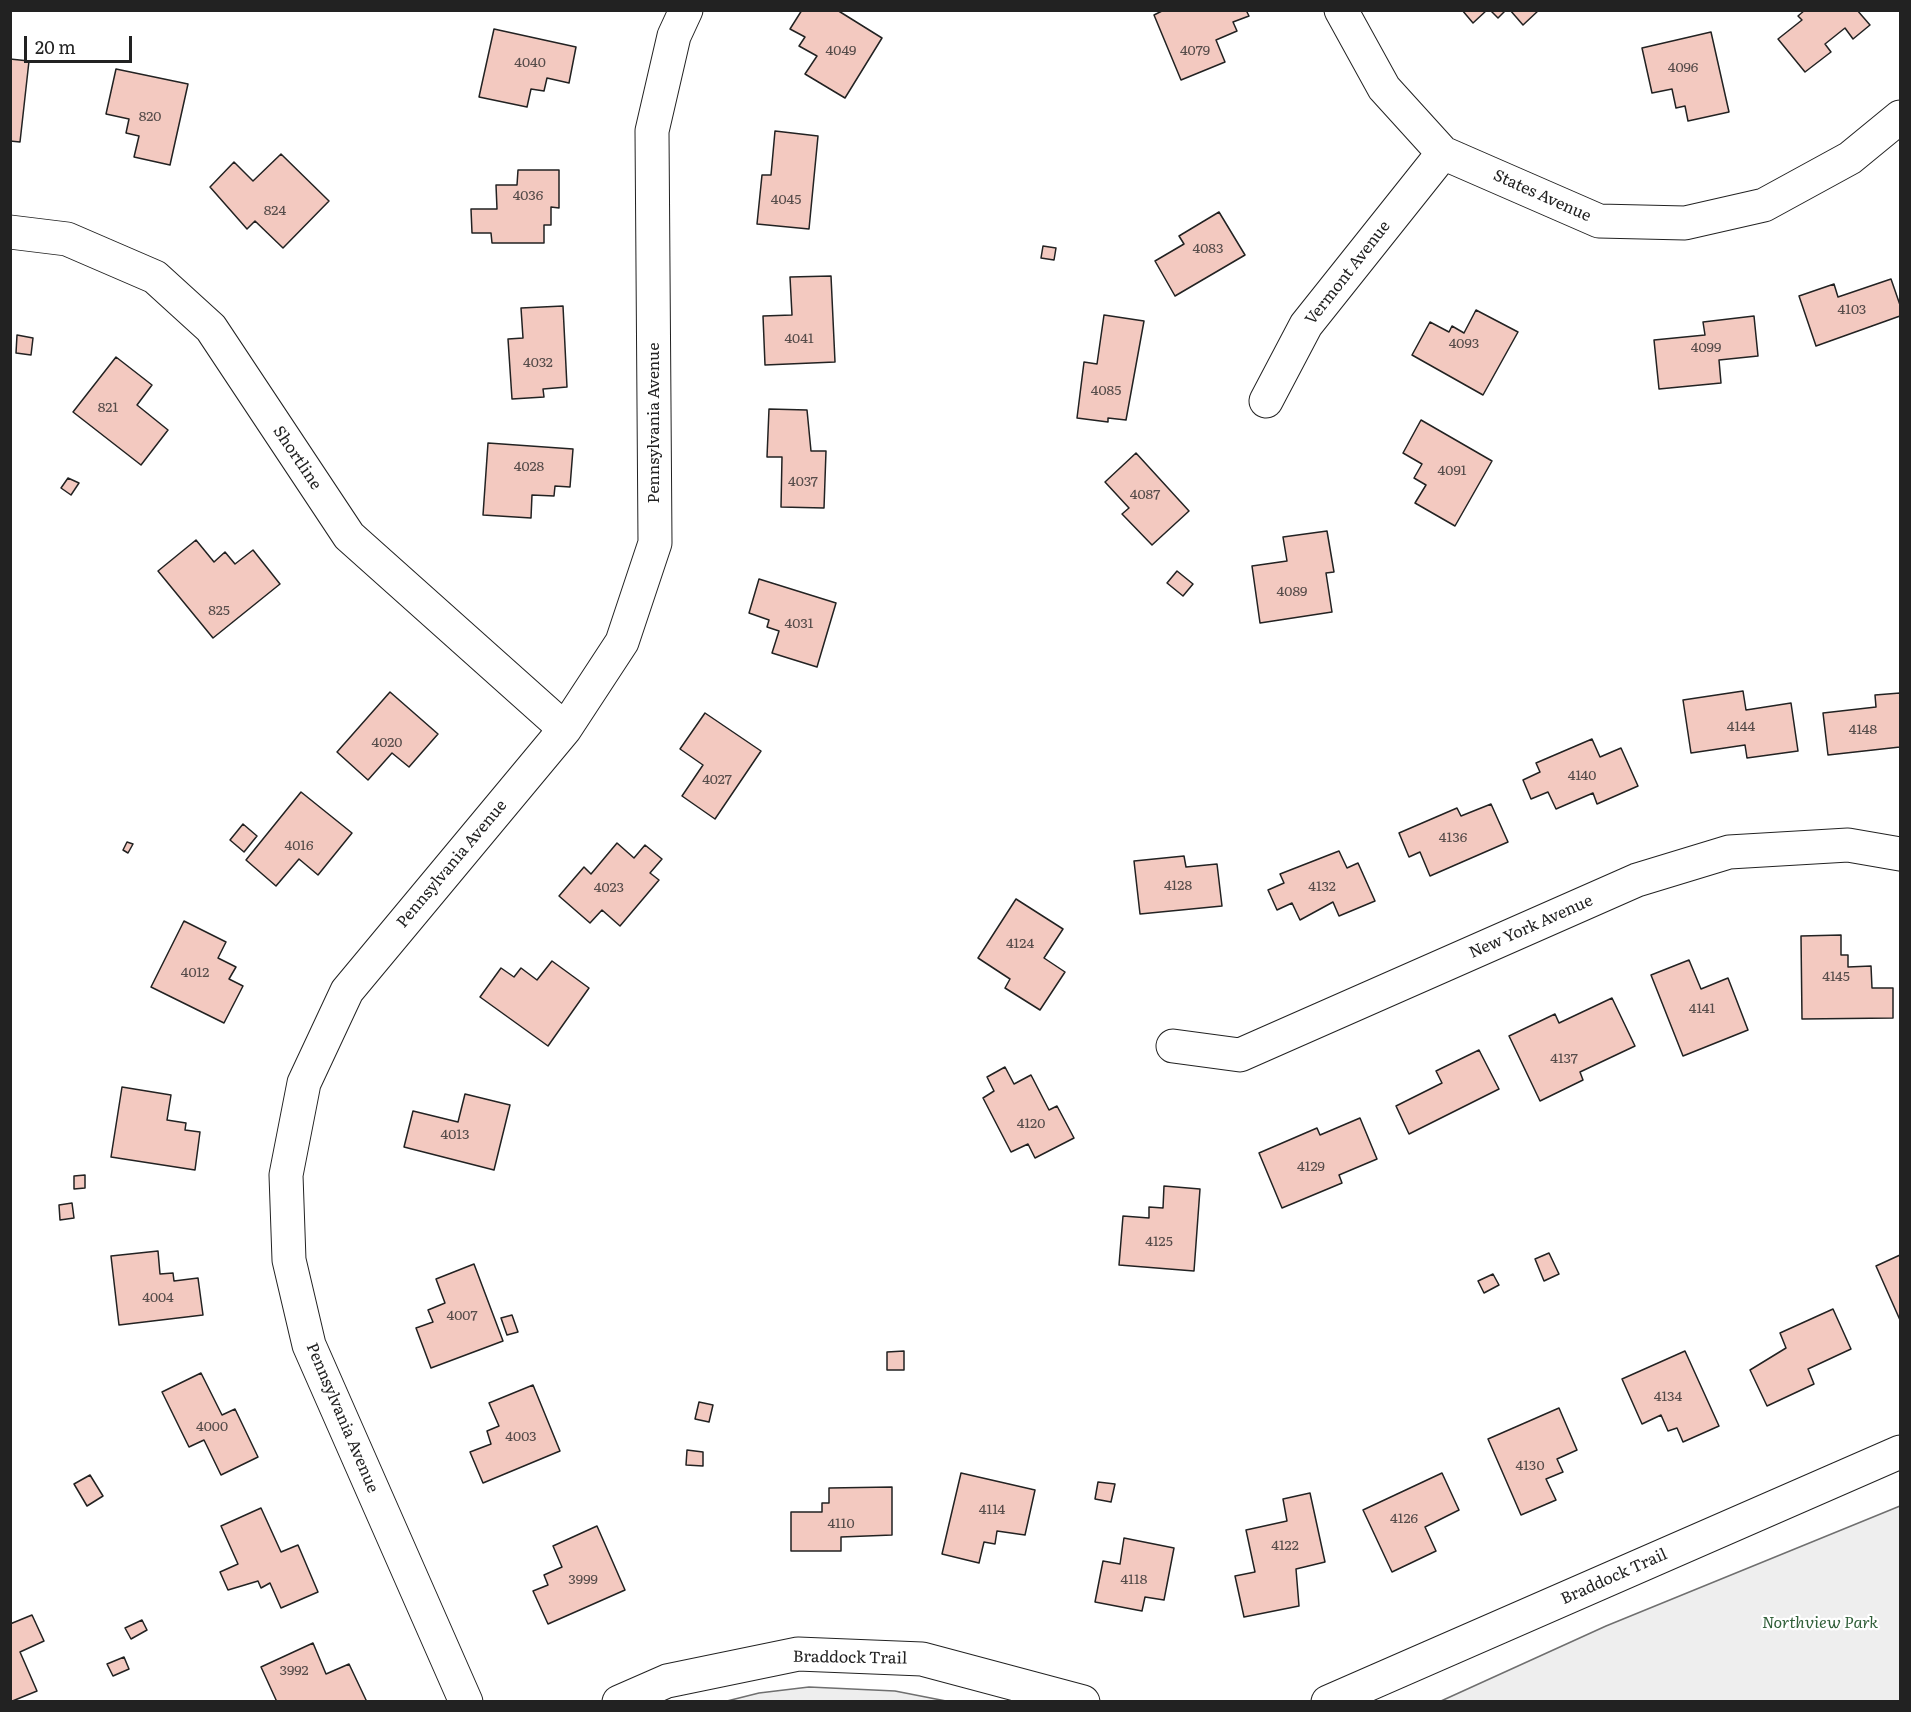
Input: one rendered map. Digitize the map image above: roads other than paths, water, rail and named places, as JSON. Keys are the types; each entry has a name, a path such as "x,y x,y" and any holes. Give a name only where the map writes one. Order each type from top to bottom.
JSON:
{"street":[{"name":"Pennsylvania Avenue","path":"466,1701 309,1344 289,1260 286,1175 304,1083 347,991 565,729 622,642 655,543 652,131 674,36 686,10"},
{"name":"States Avenue","path":"1341,10 1384,88 1443,153 1599,221 1685,223 1764,205 1850,158 1900,117"},
{"name":"Vermont Avenue","path":"1266,401 1306,325 1443,153"},
{"name":"Shortline","path":"10,232 67,239 155,277 211,328 349,536 565,729"},
{"name":"New York Avenue","path":"1173,1046 1240,1055 1637,880 1729,852 1848,845 1900,854"},
{"name":"Braddock Trail","path":"1328,1701 1900,1452"},
{"name":"Braddock Trail","path":"619,1701 667,1681 798,1654 922,1659 1083,1701"}],"park label":[{"name":"Northview Park","path":"1820,1623"}]}
